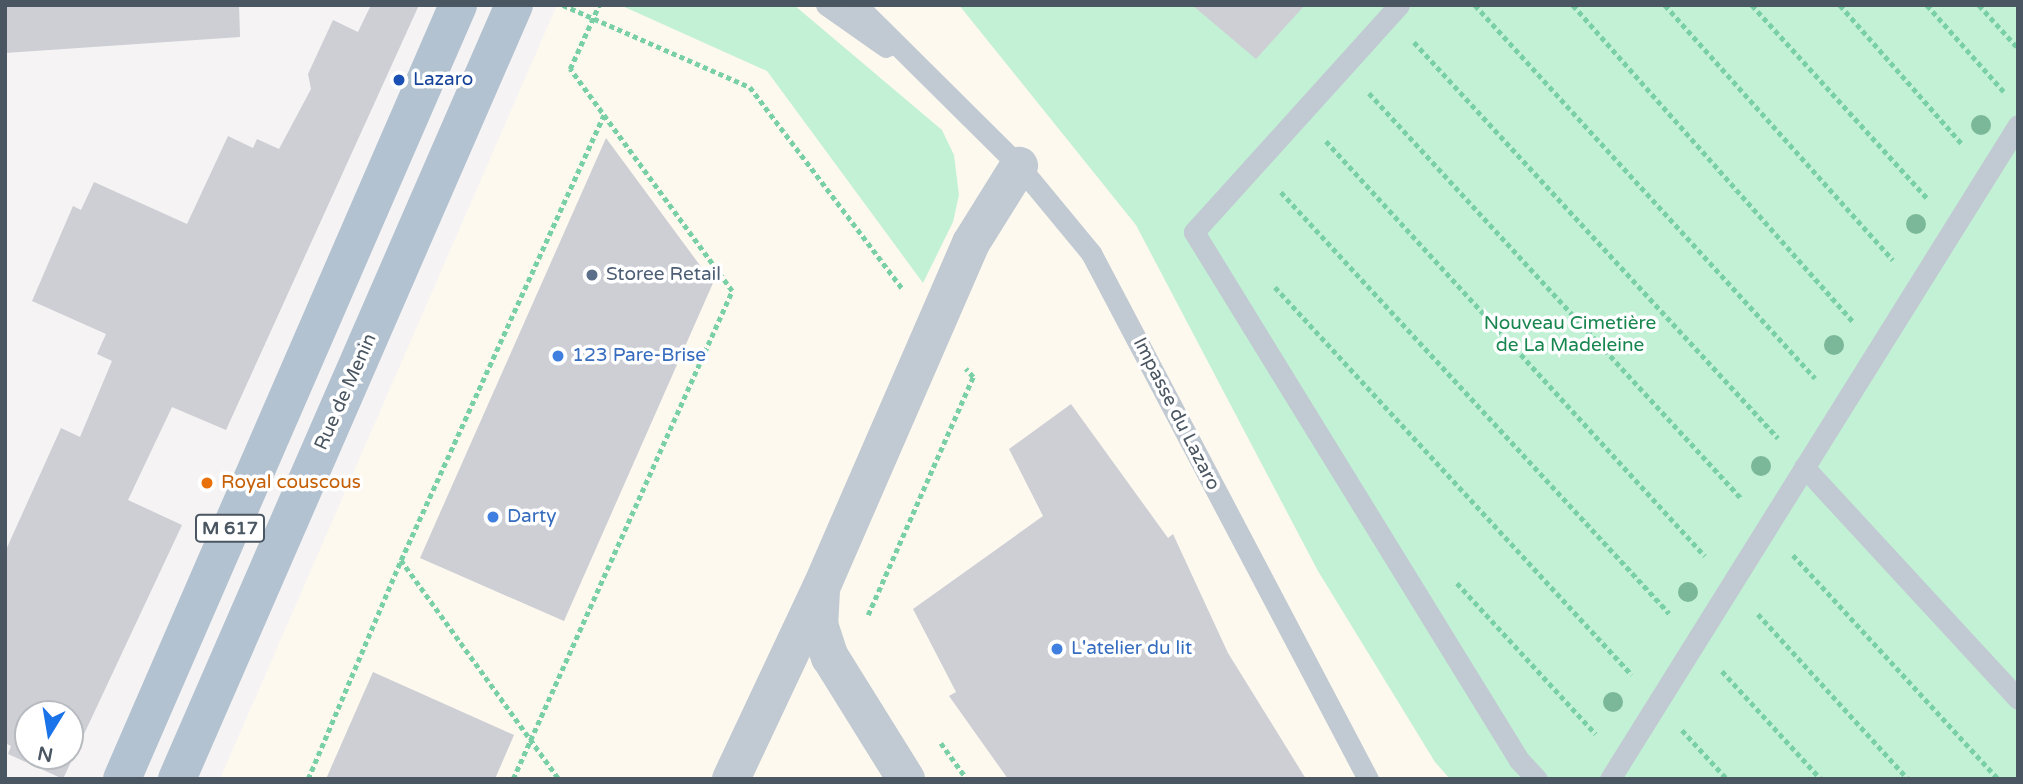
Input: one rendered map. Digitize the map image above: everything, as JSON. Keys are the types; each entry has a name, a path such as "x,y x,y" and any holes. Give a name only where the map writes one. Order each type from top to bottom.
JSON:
{"main road":[{"name":"M 617","path":"122,779 458,5"},
{"name":"Rue de Menin","path":"177,779 514,5"}],"street":[{"path":"731,779 821,588 971,243 1019,166"},
{"path":"821,588 819,624 830,657 906,779"}],"lane":[{"path":"826,5 937,82"},
{"path":"857,5 937,82"},
{"path":"1394,10 1194,232 1519,760 1537,779"},
{"name":"Impasse du Lazaro","path":"937,82 1019,166 1068,222 1103,274 1368,779"},
{"path":"1615,770 2018,125"},
{"path":"1804,467 2018,699"}],"path":[{"path":"563,5 750,87 973,377 865,626"},
{"path":"513,779 732,291 570,69 599,5"},
{"path":"1475,5 1842,408"},
{"path":"1573,5 1877,349"},
{"path":"1665,5 1917,286"},
{"path":"1752,5 1954,228"},
{"path":"1840,5 1988,173"},
{"path":"1927,5 2009,96"},
{"path":"1979,5 2018,48"},
{"path":"1394,10 1804,467"},
{"path":"1344,65 1998,779"},
{"path":"1300,113 1908,779"},
{"path":"308,779 401,559 604,115"},
{"path":"1255,164 1821,779"},
{"path":"1265,276 1727,779"},
{"path":"401,559 559,779"},
{"path":"1455,581 1615,770"},
{"path":"936,736 967,779"}],"shaded area":[{"path":"557,5 959,5 1136,225 1318,571 1435,762 1450,779 220,779"}],"green space":[{"path":"620,5 794,5 942,130 954,155 959,195 953,222 923,283 767,71"},
{"name":"Nouveau Cimetière de La Madeleine","path":"959,5 2018,5 2018,779 1450,779 1435,762 1318,571 1136,225"}],"building":[{"path":"5,5 239,5 240,37 5,53"},
{"path":"371,5 419,5 226,430 172,407 128,500 182,525 84,734 84,700 14,700 14,757 8,754 11,746 5,743 5,552 61,428 80,437 112,361 97,354 106,334 32,301 73,206 81,210 94,182 187,224 228,136 253,148 257,139 279,149 311,89 308,74 333,20 358,32"},
{"path":"1192,5 1305,5 1256,59"},
{"path":"606,138 713,283 564,621 420,558"},
{"path":"1071,404 1168,538 1173,534 1228,653 1306,779 1008,779 949,696 956,692 913,609 1043,516 1009,449"},
{"path":"373,672 514,735 495,779 326,779"},
{"path":"43,770 67,770 63,779"}],"place":[{"name":"Lazaro","path":"399,80"},
{"name":"Storee Retail","path":"592,275"},
{"name":"123 Pare-Brise","path":"558,356"},
{"name":"Royal couscous","path":"207,483"},
{"name":"Darty","path":"493,517"},
{"name":"L'atelier du lit","path":"1057,649"}]}
